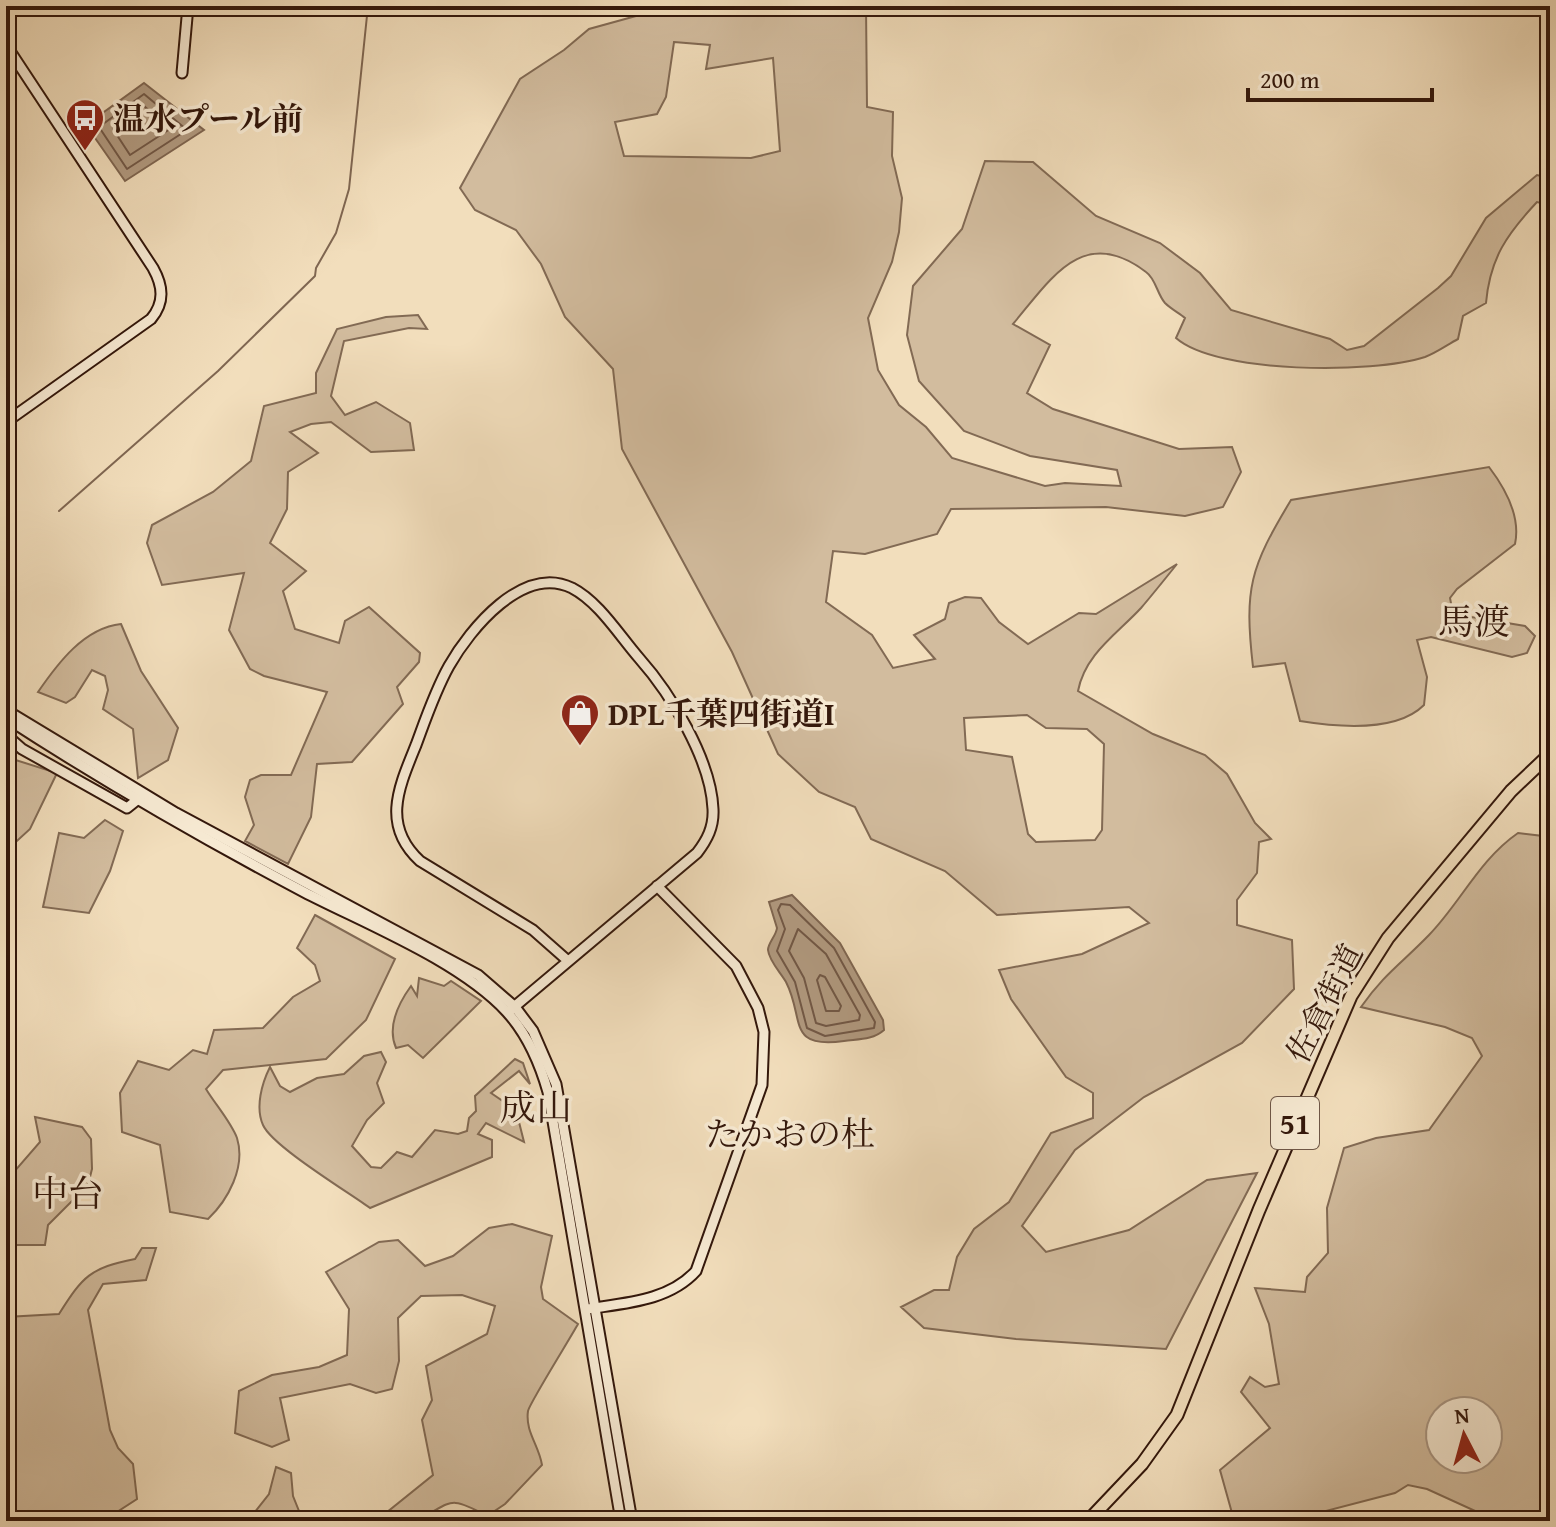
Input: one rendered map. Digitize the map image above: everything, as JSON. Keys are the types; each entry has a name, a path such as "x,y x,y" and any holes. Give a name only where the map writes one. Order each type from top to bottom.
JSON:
{"highway":[{"name":"佐倉街道","path":"1088,1521 1142,1464 1177,1415 1315,1077 1366,971 1388,938 1511,791 1550,754"}],"street":[{"path":"182,73 188,6"},
{"path":"6,45 153,268 162,289 158,311 151,319 6,422"},
{"path":"511,1010 697,853 711,831 714,819 709,784 678,710 663,685 585,597 556,583 522,589 510,596 468,639 448,667 397,792 395,816 400,836 420,861 533,930 567,960"},
{"path":"6,710 26,727 137,800 429,957 511,1010"},
{"path":"6,718 468,969 511,1010 537,1060 548,1092 632,1521"},
{"path":"6,735 22,749 127,808 137,800"},
{"path":"588,1308 660,1296 685,1282 696,1271 762,1085 764,1032 749,987 736,966 657,886"},
{"path":"588,1308 621,1521"}],"shaded area":[{"path":"720,6 866,6 867,107 893,112 892,156 902,198 892,262 868,318 878,370 899,405 926,427 952,458 1045,486 1065,483 1121,486 1117,470 1030,456 964,431 919,381 907,335 913,286 962,229 985,161 1033,162 1096,216 1160,243 1200,273 1231,310 1330,339 1347,350 1364,346 1438,288 1451,276 1486,218 1537,175 1550,178 1550,205 1537,202 1509,236 1491,273 1486,303 1463,316 1458,339 1429,355 1401,363 1334,368 1225,359 1196,350 1176,338 1185,318 1165,303 1146,272 1124,259 1104,254 1086,255 1070,263 1055,275 1013,324 1050,345 1027,393 1053,409 1179,449 1232,447 1241,472 1223,507 1185,516 1106,507 951,509 937,534 865,554 833,551 826,602 872,635 893,668 935,659 914,635 945,619 949,603 965,597 981,598 999,622 1028,644 1079,613 1096,614 1177,564 1141,608 1095,655 1087,666 1078,691 1153,734 1205,755 1227,774 1255,823 1271,839 1259,842 1257,873 1237,900 1237,925 1292,940 1294,989 1242,1043 1144,1097 1075,1150 1022,1226 1046,1252 1129,1230 1207,1180 1257,1173 1166,1349 1016,1339 924,1328 901,1307 934,1290 949,1290 957,1257 974,1229 1009,1202 1051,1133 1093,1118 1093,1093 1066,1077 1011,999 999,970 1082,954 1149,923 1129,907 997,915 945,871 871,839 855,807 819,792 778,754 732,652 622,449 613,369 565,317 541,264 516,230 475,210 460,188 520,79 589,29 654,11 713,15","holes":["674,42 710,45 706,69 773,58 780,151 751,158 624,156 615,122 657,114 666,97","1027,715 1046,728 1087,729 1104,744 1102,830 1095,840 1036,842 1028,834 1012,757 966,750 964,718"]},
{"path":"418,315 427,329 409,328 344,341 331,396 345,415 376,402 410,423 414,450 371,452 331,422 311,424 290,432 318,453 288,472 287,509 270,543 306,571 283,591 295,629 339,643 345,621 369,607 420,653 419,662 397,687 403,704 352,762 317,764 311,817 288,864 245,841 254,825 245,797 250,780 261,775 291,775 327,692 264,676 250,669 229,630 244,573 162,585 147,543 152,525 213,492 251,461 264,406 316,393 316,373 337,329 386,317"},
{"path":"1489,467 1506,493 1514,513 1515,544 1457,589 1450,598 1453,614 1525,626 1535,636 1527,653 1512,657 1431,637 1417,640 1427,677 1424,705 1412,714 1365,726 1300,721 1285,663 1253,667 1249,617 1253,579 1259,562 1291,500"},
{"path":"121,624 141,671 178,728 168,760 138,778 133,729 103,709 108,690 105,676 92,670 75,697 66,703 38,692 73,649 95,632"},
{"path":"6,757 57,773 30,829 6,851"},
{"path":"105,820 123,831 110,871 89,913 43,907 59,833 84,838"},
{"path":"1518,833 1543,836 1550,848 1549,1521 1497,1521 1427,1489 1408,1485 1395,1493 1314,1514 1310,1521 1230,1521 1232,1513 1220,1470 1270,1428 1241,1392 1250,1377 1265,1387 1279,1384 1269,1324 1255,1288 1305,1292 1307,1277 1328,1253 1327,1208 1344,1148 1376,1138 1429,1130 1482,1056 1472,1038 1445,1027 1361,1007 1440,922 1492,856"},
{"path":"315,915 395,959 366,1020 326,1059 223,1070 206,1089 237,1138 239,1160 233,1182 208,1219 170,1212 160,1145 122,1132 120,1093 138,1061 169,1070 193,1050 207,1054 214,1030 263,1028 293,997 320,981 315,965 297,948"},
{"path":"419,978 444,986 451,981 481,1001 423,1058 408,1045 396,1048 393,1032 398,1008 411,986 417,996"},
{"path":"381,1052 386,1062 377,1083 384,1103 367,1120 352,1146 371,1167 381,1168 397,1152 412,1157 435,1130 458,1134 467,1131 469,1118 476,1111 475,1096 515,1059 523,1063 530,1084 519,1071 491,1093 516,1110 524,1142 486,1123 478,1134 492,1140 492,1157 370,1208 269,1134 261,1118 260,1095 270,1067 280,1086 290,1092 317,1078 344,1074 364,1056"},
{"path":"35,1117 82,1127 91,1139 92,1169 88,1185 48,1225 45,1245 17,1245 6,1250 6,1181 40,1142"},
{"path":"512,1224 552,1236 541,1287 543,1299 578,1324 528,1411 528,1425 542,1465 505,1504 487,1516 464,1505 450,1503 413,1521 384,1521 381,1517 433,1475 422,1420 432,1400 426,1366 487,1334 495,1306 462,1295 421,1296 398,1318 399,1361 392,1389 376,1393 350,1384 280,1398 289,1440 272,1447 235,1433 239,1391 272,1375 319,1367 347,1355 349,1309 326,1272 379,1242 398,1240 425,1266 453,1256 489,1228"},
{"path":"142,1248 156,1248 146,1280 103,1284 88,1310 110,1430 118,1448 133,1464 137,1499 103,1521 6,1521 6,1317 59,1314 89,1276 108,1266 135,1259"},
{"path":"276,1467 291,1473 293,1496 303,1521 257,1521 251,1517 269,1494"}],"water":[{"path":"144,83 204,130 125,181 86,125"},
{"path":"792,895 840,943 883,1020 884,1030 880,1033 865,1038 826,1042 805,1036 792,995 768,950 777,928 769,902"}],"waterway":[{"path":"59,511 218,371 315,276 316,268 336,233 349,189 368,6"}],"place":[{"name":"温水プール前","path":"85,152"},
{"name":"DPL千葉四街道Ⅰ","path":"580,747"}],"district":[{"name":"馬渡","path":"1474,620"},
{"name":"成山","path":"536,1106"},
{"name":"たかおの杜","path":"790,1133"},
{"name":"中台","path":"68,1192"}]}
